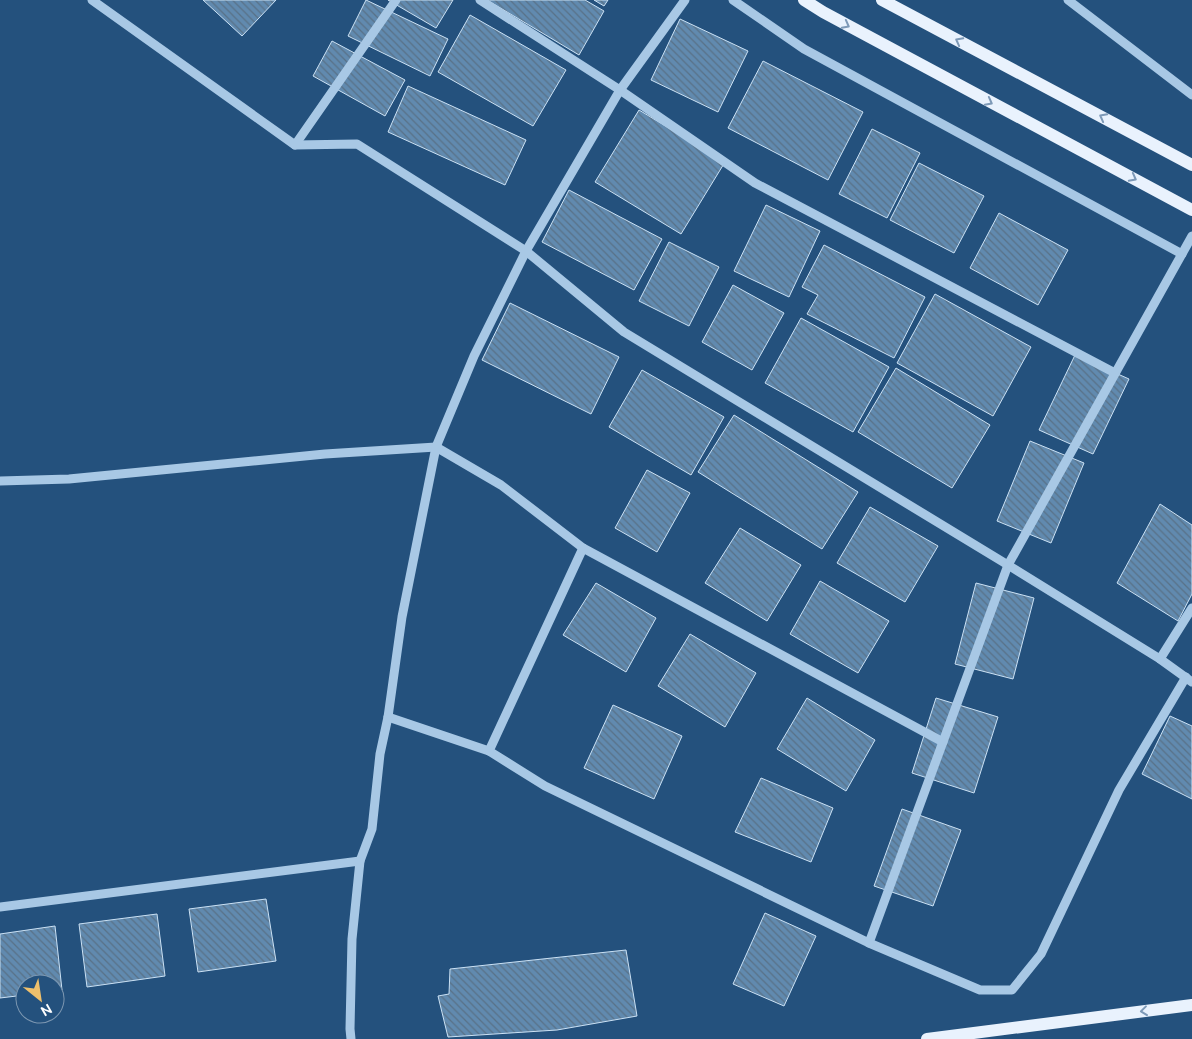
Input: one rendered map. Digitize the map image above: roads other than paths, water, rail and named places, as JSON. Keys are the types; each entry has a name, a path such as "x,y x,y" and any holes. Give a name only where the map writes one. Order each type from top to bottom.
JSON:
{"main road":[{"path":"804,0 832,17 1192,210"},
{"path":"882,0 1192,165"},
{"path":"927,1039 1192,1005"}],"street":[{"path":"92,0 295,145 357,144 526,251 624,332 1008,564 1189,679 1119,790 1041,954 1012,990 980,990 869,943 545,786 489,751 388,717"},
{"path":"295,145 396,0"},
{"path":"480,0 620,90 755,183 1115,373"},
{"path":"351,1039 352,939 360,860 372,829 380,754 388,717 402,617 436,447 474,356 526,251 620,90 685,0"},
{"path":"733,0 804,49 1182,254"},
{"path":"1068,0 1192,95"},
{"path":"869,943 1008,564 1192,236"},
{"path":"0,481 69,479 325,454 436,447 501,485 584,548 943,742"},
{"path":"489,751 584,548"},
{"path":"1160,659 1192,608"},
{"path":"0,907 360,860"}]}
